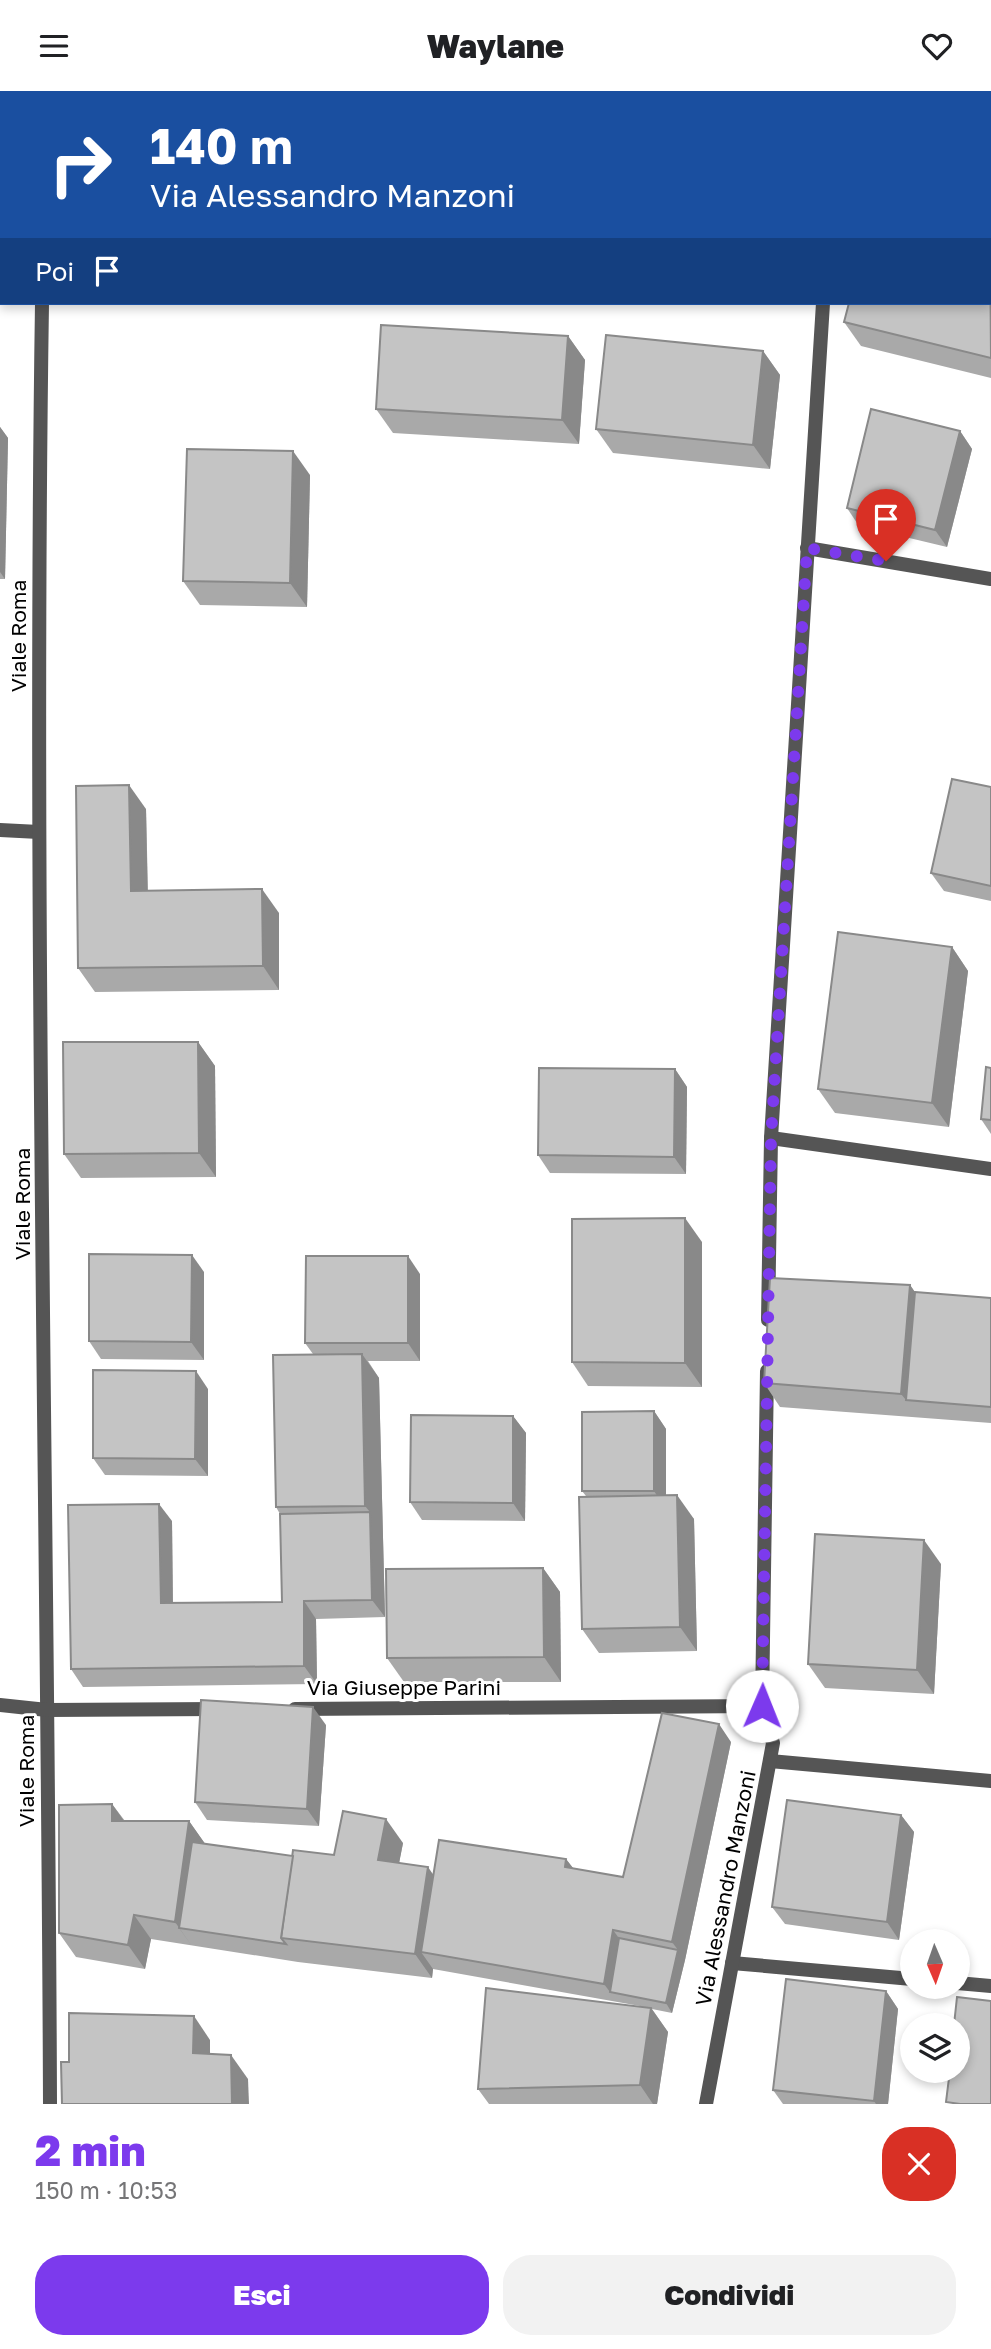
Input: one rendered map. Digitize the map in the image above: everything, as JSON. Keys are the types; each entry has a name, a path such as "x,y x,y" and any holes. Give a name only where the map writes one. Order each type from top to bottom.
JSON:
{"street":[{"name":"Viale Roma","path":"42,305 39,504 40,832 50,2104"},
{"path":"768,1332 771,1138 823,305"},
{"path":"807,548 991,579"},
{"path":"0,829 40,832"},
{"path":"771,1138 991,1170"},
{"name":"Via Alessandro Manzoni","path":"706,2104 774,1743 762,1706 768,1360"},
{"path":"0,1705 47,1710 240,1709"},
{"name":"Via Giuseppe Parini","path":"281,1709 762,1706"},
{"path":"770,1761 991,1781"},
{"path":"732,1963 900,1978"},
{"path":"970,1984 991,1986"}],"building":[{"path":"848,305 991,305 991,358 844,322"},
{"path":"381,325 568,336 562,420 376,409"},
{"path":"606,335 763,351 753,445 596,429"},
{"path":"871,409 960,431 935,530 847,508"},
{"path":"187,449 293,451 290,583 183,581"},
{"path":"952,779 991,787 991,886 931,873"},
{"path":"129,785 131,891 262,889 263,966 78,968 76,786"},
{"path":"838,932 952,947 932,1103 818,1089"},
{"path":"63,1042 198,1042 199,1153 64,1154"},
{"path":"986,1067 991,1068 991,1120 981,1119"},
{"path":"539,1068 675,1069 674,1157 538,1155"},
{"path":"685,1218 685,1363 572,1362 572,1219"},
{"path":"89,1254 192,1255 191,1342 89,1341"},
{"path":"306,1256 408,1256 408,1343 305,1343"},
{"path":"770,1278 910,1285 901,1394 764,1383"},
{"path":"915,1292 991,1298 991,1407 906,1400"},
{"path":"362,1354 365,1506 276,1507 273,1355"},
{"path":"93,1370 196,1371 195,1459 93,1458"},
{"path":"654,1411 654,1491 582,1491 582,1412"},
{"path":"411,1415 513,1416 513,1503 410,1502"},
{"path":"677,1495 680,1627 582,1629 579,1497"},
{"path":"159,1504 161,1603 282,1602 280,1514 370,1512 372,1600 304,1601 304,1666 71,1669 68,1505"},
{"path":"815,1534 924,1540 917,1670 808,1664"},
{"path":"543,1568 544,1657 387,1658 386,1569"},
{"path":"201,1700 313,1707 307,1809 195,1802"},
{"path":"662,1713 719,1724 672,1942 613,1930 604,1984 421,1952 439,1840 566,1859 565,1867 623,1877"},
{"path":"787,1800 901,1815 887,1922 772,1907"},
{"path":"112,1804 112,1821 189,1821 175,1922 134,1915 128,1945 59,1933 59,1805"},
{"path":"343,1811 386,1819 378,1860 428,1867 415,1954 281,1938 293,1850 334,1855"},
{"path":"192,1842 293,1856 281,1938 286,1944 179,1928"},
{"path":"619,1938 678,1950 666,2003 610,1992"},
{"path":"786,1979 886,1991 874,2101 773,2090"},
{"path":"486,1988 651,2008 640,2085 478,2089"},
{"path":"957,1999 991,2001 991,2104 946,2102 948,2083 970,2083 970,2013 955,2013"},
{"path":"69,2013 194,2016 193,2053 231,2055 232,2104 62,2104 61,2062 69,2062"}],"route":[{"path":"762,1706 771,1138 807,548 886,561"}]}
